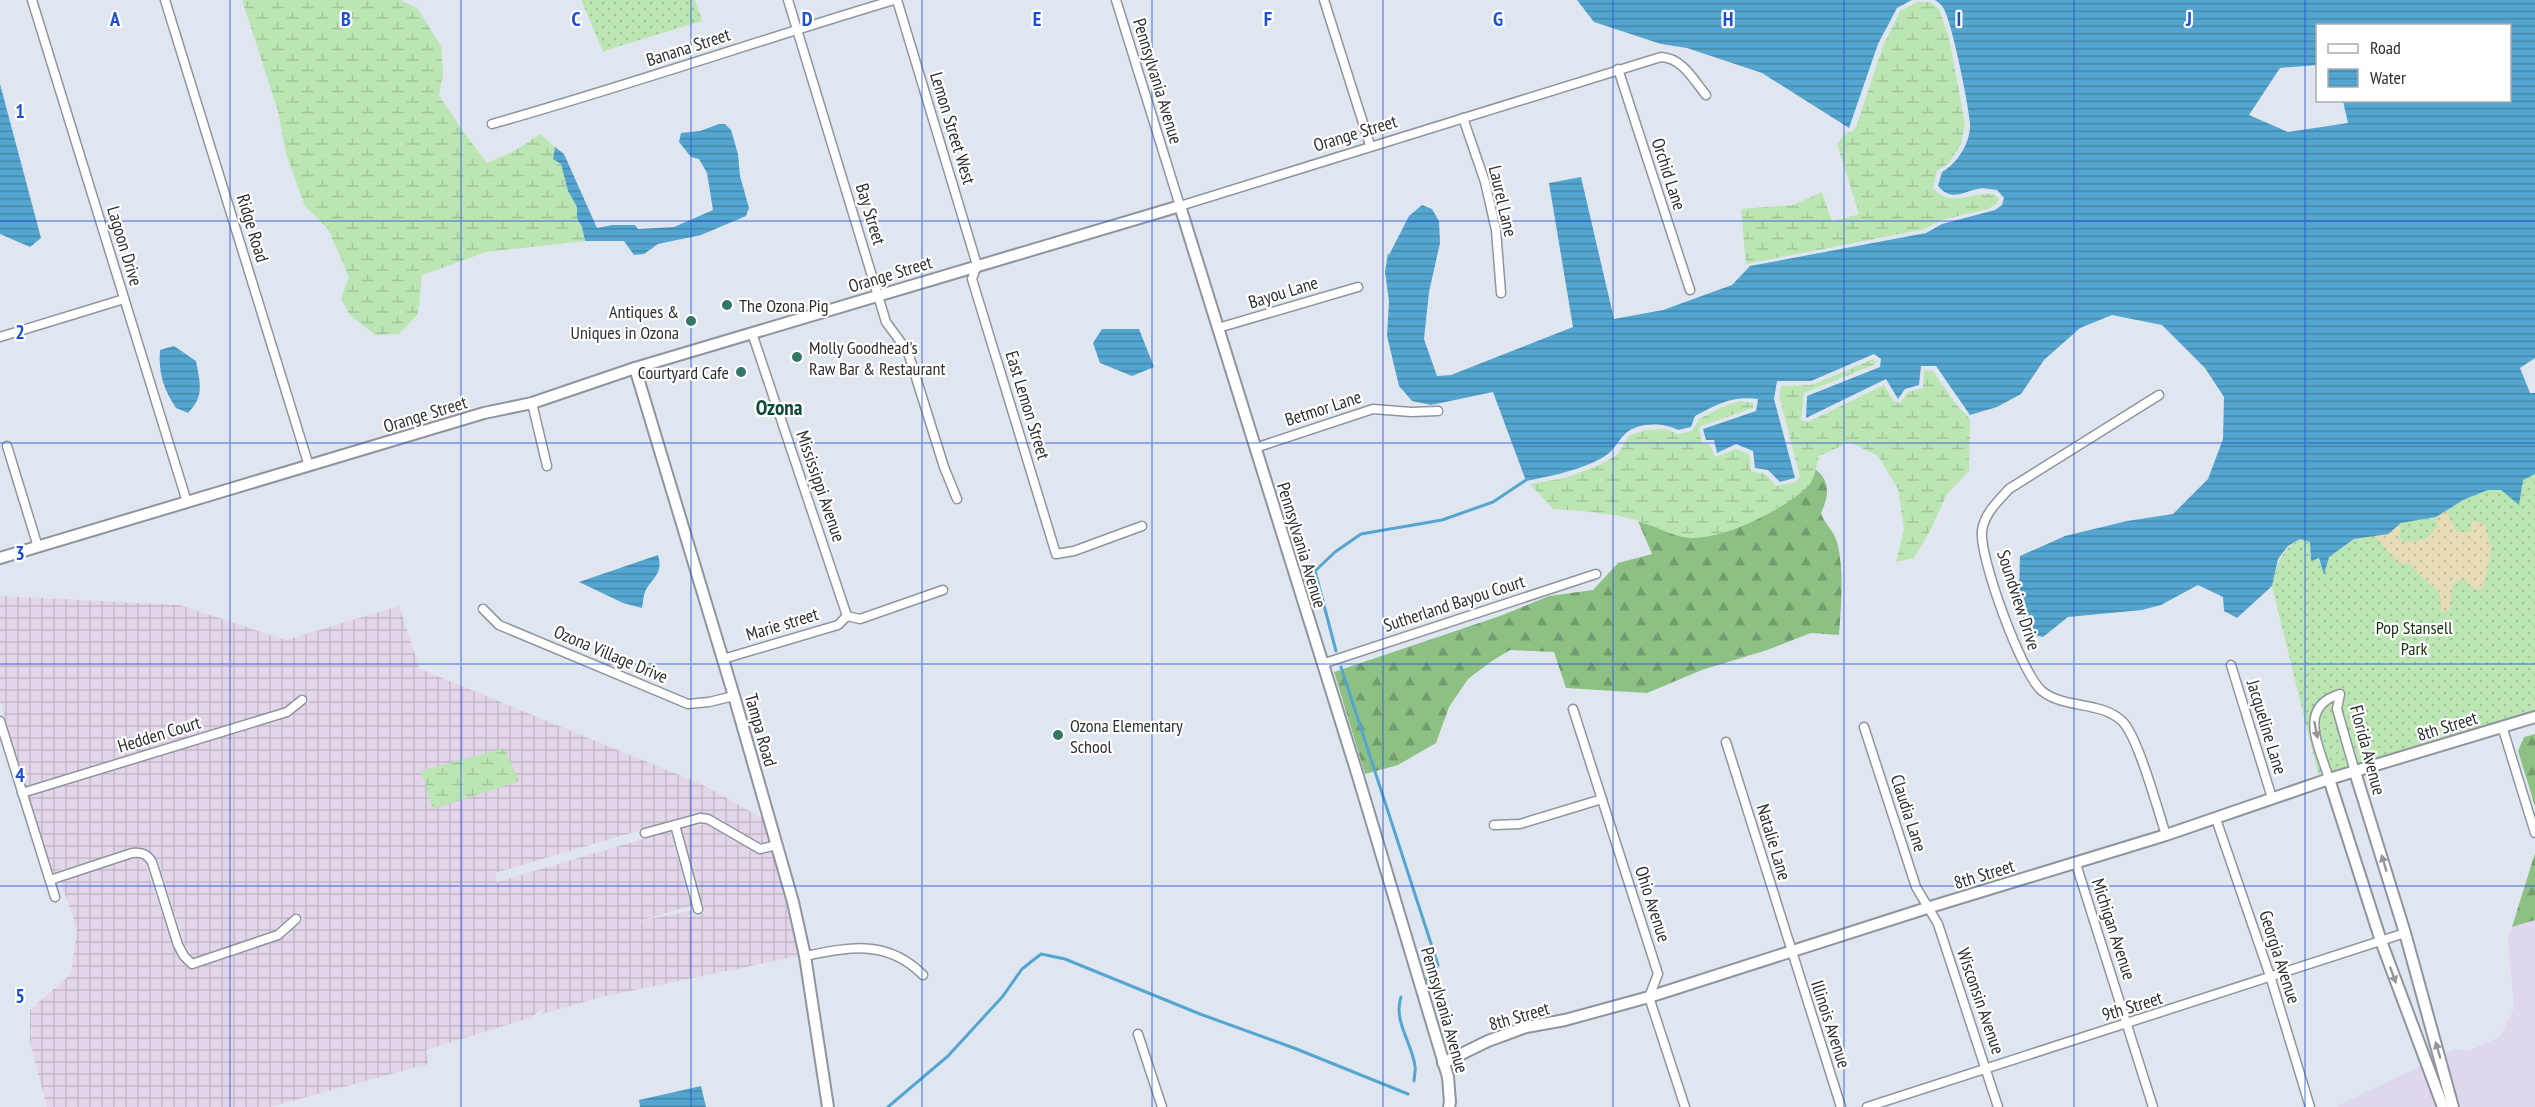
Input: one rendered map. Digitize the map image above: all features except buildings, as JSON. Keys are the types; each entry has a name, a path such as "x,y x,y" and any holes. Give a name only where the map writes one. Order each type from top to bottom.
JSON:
{"street":[{"name":"Lagoon Drive","path":"32,0 187,502"},
{"name":"Ridge Road","path":"165,0 309,466"},
{"name":"Bay Street","path":"789,0 886,322 908,352 944,467 957,499"},
{"name":"Banana Street","path":"492,124 606,92 797,29 895,0"},
{"name":"Lemon Street West","path":"895,0 977,265"},
{"name":"Pennsylvania Avenue","path":"1116,0 1323,664 1448,1077 1449,1104"},
{"path":"1324,0 1370,145"},
{"name":"Orange Street","path":"0,558 484,413 531,403 635,368 1179,206 1660,57 1678,62 1706,95"},
{"name":"Orchid Lane","path":"1618,69 1690,290"},
{"name":"Laurel Lane","path":"1463,118 1485,182 1496,230 1501,293"},
{"name":"East Lemon Street","path":"977,265 972,279 1056,554 1085,547 1142,526"},
{"name":"Bayou Lane","path":"1218,328 1358,287"},
{"path":"0,337 123,299"},
{"name":"Mississippi Avenue","path":"752,333 847,616"},
{"name":"Tampa Road","path":"635,368 777,845 805,956 828,1107"},
{"name":"Soundview Drive","path":"2159,395 2009,489 1995,503 1982,531 1985,553 1999,601 2026,670 2043,692 2053,697 2105,711 2122,721 2133,737 2166,835"},
{"path":"531,403 547,466"},
{"name":"Betmor Lane","path":"1255,448 1373,409 1411,412 1438,411"},
{"path":"7,446 38,547"},
{"name":"Sutherland Bayou Court","path":"1323,664 1596,574"},
{"path":"847,616 860,619 943,590"},
{"name":"Ozona Village Drive","path":"483,609 499,625 688,704 734,696"},
{"name":"Marie street","path":"723,659 838,625 847,616"},
{"name":"Jacqueline Lane","path":"2231,665 2272,798"},
{"name":"Florida Avenue","path":"2443,1107 2380,941 2313,725 2315,711 2327,698 2340,694 2337,709 2406,933 2453,1107"},
{"name":"Hedden Court","path":"22,793 287,712 302,700"},
{"name":"Ohio Avenue","path":"1574,709 1658,974 1649,997"},
{"name":"8th Street","path":"1443,1063 1488,1041 1526,1027 1565,1020 1649,997 1927,908 2076,864 2216,819 2329,779 2535,717"},
{"path":"0,721 55,897"},
{"path":"2502,726 2535,833"},
{"name":"Claudia Lane","path":"1864,727 1916,887 1927,908"},
{"name":"Natalie Lane","path":"1726,742 1790,952"},
{"path":"1494,825 1520,824 1602,799"},
{"path":"645,833 700,818 708,819 760,849 777,845"},
{"name":"Georgia Avenue","path":"2216,819 2271,979 2310,1107"},
{"path":"675,825 698,909"},
{"path":"50,880 132,853 141,852 148,856 152,862 178,945 192,964 278,935 297,919"},
{"name":"Michigan Avenue","path":"2076,864 2153,1107"},
{"name":"Wisconsin Avenue","path":"1927,908 1938,924 1998,1107"},
{"name":"9th Street","path":"1867,1107 2271,979 2406,933"},
{"path":"805,956 840,949 868,947 892,953 912,963 923,975"},
{"name":"Illinois Avenue","path":"1790,952 1841,1107"},
{"path":"1649,997 1685,1107"},
{"path":"1138,1034 1162,1107"}],"shaded area":[{"path":"0,596 180,605 286,640 399,606 420,669 701,784 764,819 771,842 762,844 711,814 698,813 495,873 497,882 670,831 691,906 635,922 698,909 686,918 705,912 681,828 705,824 757,854 773,852 799,956 601,997 542,1014 543,1009 529,1018 426,1050 428,1064 270,1107 47,1107 30,1043 30,1010 71,974 77,929 61,882 133,858 144,860 173,947 179,959 187,967 193,969 279,940 304,919 297,912 275,931 194,958 184,943 158,860 153,853 144,848 131,849 53,872 28,796 288,717 310,701 303,693 284,708 26,787 0,701"},
{"path":"2535,920 2535,1107 2459,1107 2445,1054 2455,1049 2468,1051 2500,1037 2514,1008 2508,938 2512,927"},
{"path":"2421,1066 2437,1107 2335,1107 2345,1102"}],"green space":[{"path":"242,0 400,0 417,8 441,46 443,73 439,96 468,138 487,163 516,150 540,134 555,147 553,159 561,164 568,191 577,207 577,218 585,241 486,252 422,275 418,314 399,334 375,335 349,314 341,298 349,277 328,229 305,206 286,154 278,111"},
{"path":"581,0 695,0 702,21 603,51"},
{"path":"1918,2 1930,2 1939,9 1949,38 1965,124 1961,144 1949,163 1937,171 1933,188 1940,194 1954,198 1994,194 1999,199 1997,203 1988,209 1941,220 1925,229 1746,264 1741,209 1793,205 1822,192 1832,222 1859,214 1837,144 1846,132 1852,132 1856,127 1883,46 1900,11"},
{"path":"1873,359 1876,364 1804,393 1801,420 1808,422 1884,385 1894,402 1900,403 1908,392 1923,388 1924,370 1933,371 1955,403 1970,419 1969,471 1947,494 1931,529 1914,558 1896,562 1904,529 1898,489 1878,456 1850,442 1819,456 1810,483 1783,505 1767,515 1731,530 1697,538 1678,536 1640,521 1619,516 1553,509 1530,484 1565,478 1597,466 1617,455 1629,436 1645,430 1666,429 1678,434 1692,431 1699,419 1740,401 1753,403 1753,408 1701,426 1699,430 1702,443 1710,445 1715,457 1736,449 1749,454 1751,471 1765,474 1777,486 1796,482 1800,477 1779,396 1781,386 1812,385"},
{"path":"1815,469 1826,484 1826,501 1821,513 1835,537 1840,558 1839,635 1811,633 1767,650 1702,670 1647,693 1566,688 1554,652 1510,650 1468,679 1449,707 1436,743 1398,765 1365,774 1334,672 1500,616 1549,596 1593,590 1618,563 1652,554 1638,521 1684,537 1810,484"},
{"name":"Pop Stansell Park","path":"2535,474 2535,710 2358,767 2318,774 2272,586 2284,553 2300,539 2310,542 2311,561 2318,558 2324,574 2329,557 2354,539 2376,535 2401,523 2436,517 2463,500 2488,490 2501,490"},
{"path":"2535,734 2535,806 2518,751 2524,737"},
{"path":"504,748 519,781 433,809 421,771"},
{"path":"2535,853 2535,920 2512,927"}],"sand":[{"path":"2446,509 2457,532 2471,532 2472,520 2484,524 2492,548 2483,589 2474,590 2463,579 2453,585 2449,611 2441,613 2440,594 2409,564 2398,563 2376,535 2388,534 2401,523 2399,534 2403,542 2426,539 2437,526 2436,517"}],"water":[{"path":"1577,0 1912,0 1897,8 1878,44 1849,128 1762,73 1687,48 1661,44 1594,22"},
{"path":"1935,0 2535,0 2535,358 2520,368 2530,393 2535,393 2535,474 2523,480 2519,505 2501,490 2488,490 2463,500 2436,517 2401,523 2388,534 2354,539 2329,557 2324,575 2319,558 2311,561 2310,542 2300,539 2288,546 2278,559 2272,586 2237,618 2224,611 2223,597 2198,585 2161,605 2142,610 2068,617 2043,637 2025,633 2019,588 2020,556 2065,536 2127,521 2173,514 2208,479 2223,439 2224,397 2205,368 2162,325 2112,315 2080,328 2044,360 2021,394 1997,407 1970,415 1936,366 1921,366 1919,385 1905,389 1898,399 1886,379 1806,418 1807,396 1880,367 1881,359 1874,354 1811,381 1777,381 1774,399 1795,478 1780,482 1768,470 1755,468 1753,451 1736,444 1717,453 1714,440 1706,440 1703,429 1756,411 1758,399 1733,400 1718,405 1695,416 1691,427 1678,430 1651,424 1636,427 1625,434 1601,459 1569,471 1526,481 1493,392 1431,405 1412,401 1399,386 1387,336 1389,301 1385,272 1388,253 1389,255 1409,216 1422,205 1432,209 1439,221 1440,243 1429,292 1424,339 1437,376 1451,375 1573,327 1549,183 1581,177 1614,319 1663,310 1732,285 1750,266 1926,233 1942,224 1995,210 2002,205 2004,198 1997,190 1982,188 1952,195 1938,186 1942,172 1958,158 1966,144 1970,130 1955,43 1942,6"},
{"path":"0,84 41,238 30,247 0,234"},
{"path":"725,124 731,130 749,208 746,216 701,235 658,244 644,254 634,255 624,241 585,241 577,218 577,207 568,191 561,164 553,159 555,147 564,154 597,228 612,225 635,225 638,229 674,227 713,210 707,173 699,159 691,157 679,142 681,133 700,131"},
{"path":"1102,329 1139,329 1154,367 1132,376 1100,363 1093,343"},
{"path":"174,346 196,361 200,389 197,401 188,413 176,408 168,395 161,374 160,350"},
{"path":"658,555 658,572 645,592 642,608 623,603 579,582"},
{"path":"701,1086 706,1107 640,1107 639,1100"}],"waterway":[{"path":"1336,651 1315,571 1335,552 1361,534 1442,520 1493,502 1526,480"},
{"path":"1341,667 1438,965 1427,980"},
{"path":"888,1107 948,1056 1003,996 1022,969 1041,954 1065,959 1408,1094"},
{"path":"1401,997 1399,1015 1413,1057 1414,1081"}],"place":[{"name":"The Ozona Pig","path":"727,305"},
{"name":"Antiques & Uniques in Ozona","path":"691,321"},
{"name":"Molly Goodhead's Raw Bar & Restaurant","path":"797,357"},
{"name":"Courtyard Cafe","path":"741,372"},
{"name":"Ozona Elementary School","path":"1058,735"}],"district":[{"name":"Ozona","path":"779,407"}]}
